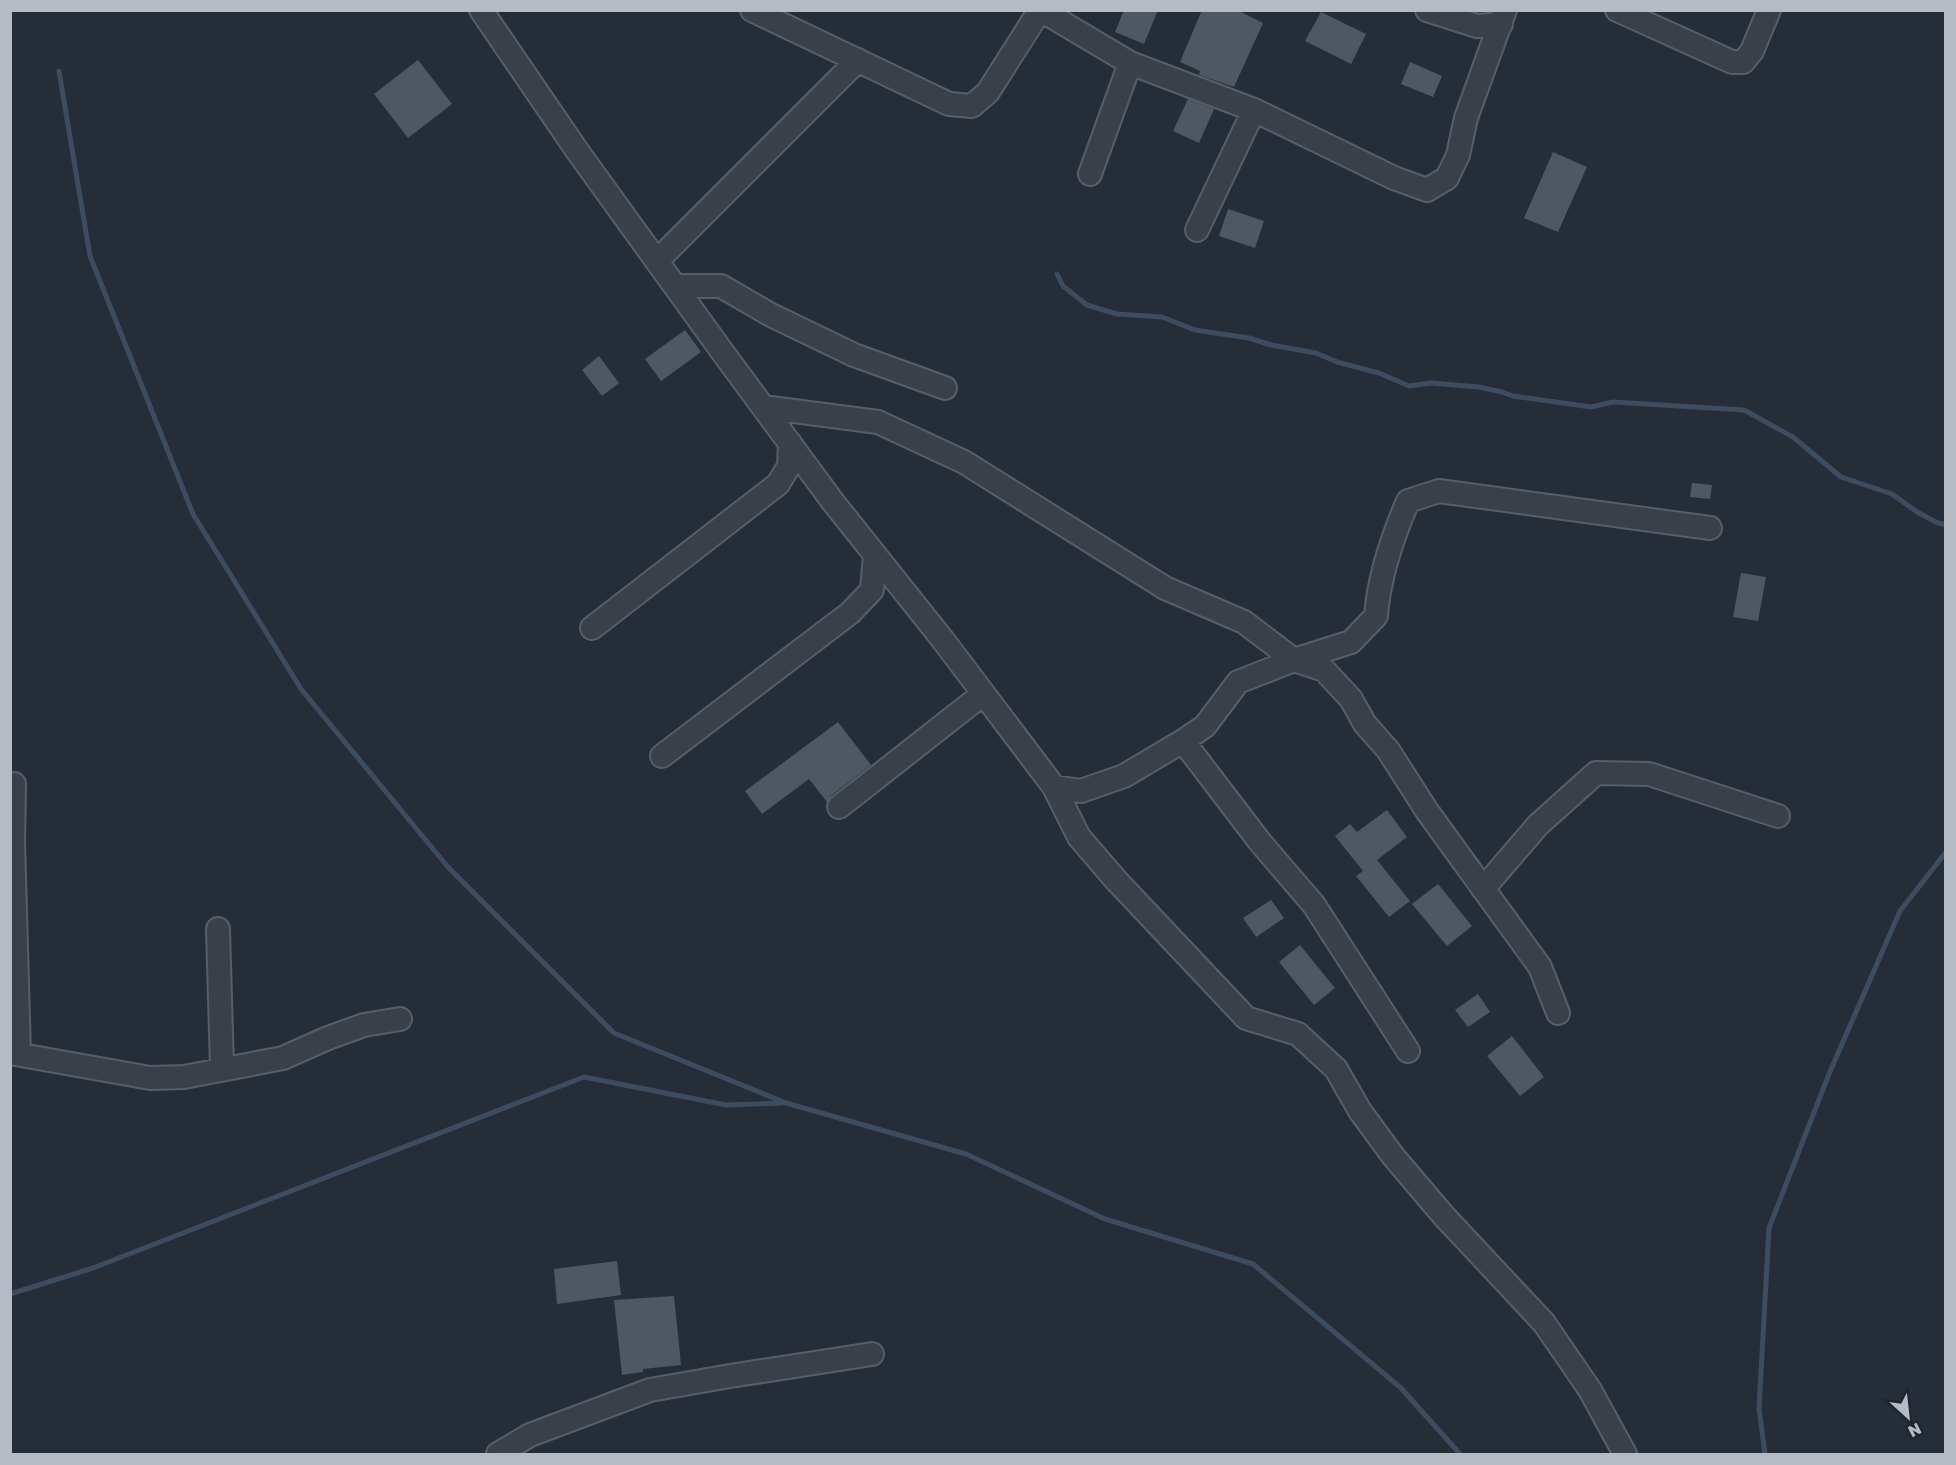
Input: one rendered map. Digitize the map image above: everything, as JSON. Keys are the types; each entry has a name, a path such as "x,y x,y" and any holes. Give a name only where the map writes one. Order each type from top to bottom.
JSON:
{"street":[{"path":"481,10 578,152 763,407 1053,787 1079,837 1115,879 1246,1018 1298,1034 1336,1069 1360,1111 1393,1156 1450,1222 1544,1323 1590,1390 1625,1455"},
{"path":"753,10 949,104 972,106 988,92 1040,10 1130,63 1254,110 1394,178 1427,190 1447,178 1458,155 1466,118 1503,17"},
{"path":"1427,10 1477,26 1503,17"},
{"path":"1617,10 1732,62 1743,62 1752,51 1769,10"},
{"path":"657,261 858,60"},
{"path":"1090,174 1130,63"},
{"path":"1197,230 1254,110"},
{"path":"675,286 721,286 771,315 854,355 945,388"},
{"path":"763,407 879,422 964,462 1165,588 1244,622 1294,660 1324,670 1352,699 1365,724 1388,750 1427,811 1540,967 1558,1013"},
{"path":"591,628 778,484 789,466 790,443"},
{"path":"1053,787 1082,791 1124,776 1205,726 1238,682 1294,660 1351,642 1376,616 1378,592 1394,533 1408,501 1439,491 1710,528"},
{"path":"662,756 850,614 872,590 875,555"},
{"path":"839,807 983,694"},
{"path":"1183,741 1260,842 1314,905 1408,1051"},
{"path":"1483,889 1538,825 1596,773 1649,774 1778,816"},
{"path":"14,784 15,1053 150,1077 184,1077 283,1058 364,1025 400,1019"},
{"path":"218,929 222,1068"},
{"path":"498,1455 530,1435 650,1390 872,1354"}],"building":[{"path":"1124,10 1158,10 1144,44 1115,32"},
{"path":"1202,10 1237,10 1263,23 1234,87 1199,75 1200,71 1180,62"},
{"path":"1321,12 1366,34 1351,64 1305,41"},
{"path":"418,60 452,104 408,138 374,94"},
{"path":"1410,62 1442,76 1433,97 1401,84"},
{"path":"1188,99 1214,109 1199,143 1173,131"},
{"path":"1553,152 1587,167 1558,232 1524,218"},
{"path":"1228,209 1264,221 1255,248 1219,236"},
{"path":"685,330 701,352 661,381 645,359"},
{"path":"599,356 619,383 602,396 582,370"},
{"path":"1692,483 1712,485 1710,499 1690,497"},
{"path":"1741,573 1766,577 1758,621 1733,617"},
{"path":"838,722 871,765 831,796 827,802 809,779 762,814 745,791"},
{"path":"1387,810 1407,837 1377,860 1410,901 1389,917 1356,876 1363,871 1335,836 1350,824 1357,832"},
{"path":"1438,884 1472,926 1447,946 1412,904"},
{"path":"1271,900 1284,918 1256,937 1243,918"},
{"path":"1300,945 1335,988 1314,1005 1279,962"},
{"path":"1478,994 1490,1012 1468,1027 1455,1010"},
{"path":"1512,1036 1544,1077 1520,1096 1487,1056"},
{"path":"617,1261 621,1295 557,1304 554,1269"},
{"path":"674,1296 681,1365 643,1369 643,1372 622,1375 614,1300"}],"waterway":[{"path":"59,71 90,256 193,514 301,689 448,867 614,1033 786,1103 966,1154 1105,1219 1253,1264 1401,1388 1460,1454"},
{"path":"1057,274 1063,286 1087,305 1117,314 1162,317 1195,330 1249,338 1271,345 1316,353 1337,362 1379,373 1409,386 1431,383 1479,387 1513,396 1591,407 1613,402 1744,410 1793,437 1841,477 1892,494 1917,512 1946,525"},
{"path":"1765,1454 1759,1408 1769,1228 1829,1074 1900,911 1946,852"},
{"path":"10,1294 93,1268 584,1077 726,1105 782,1103"}]}
